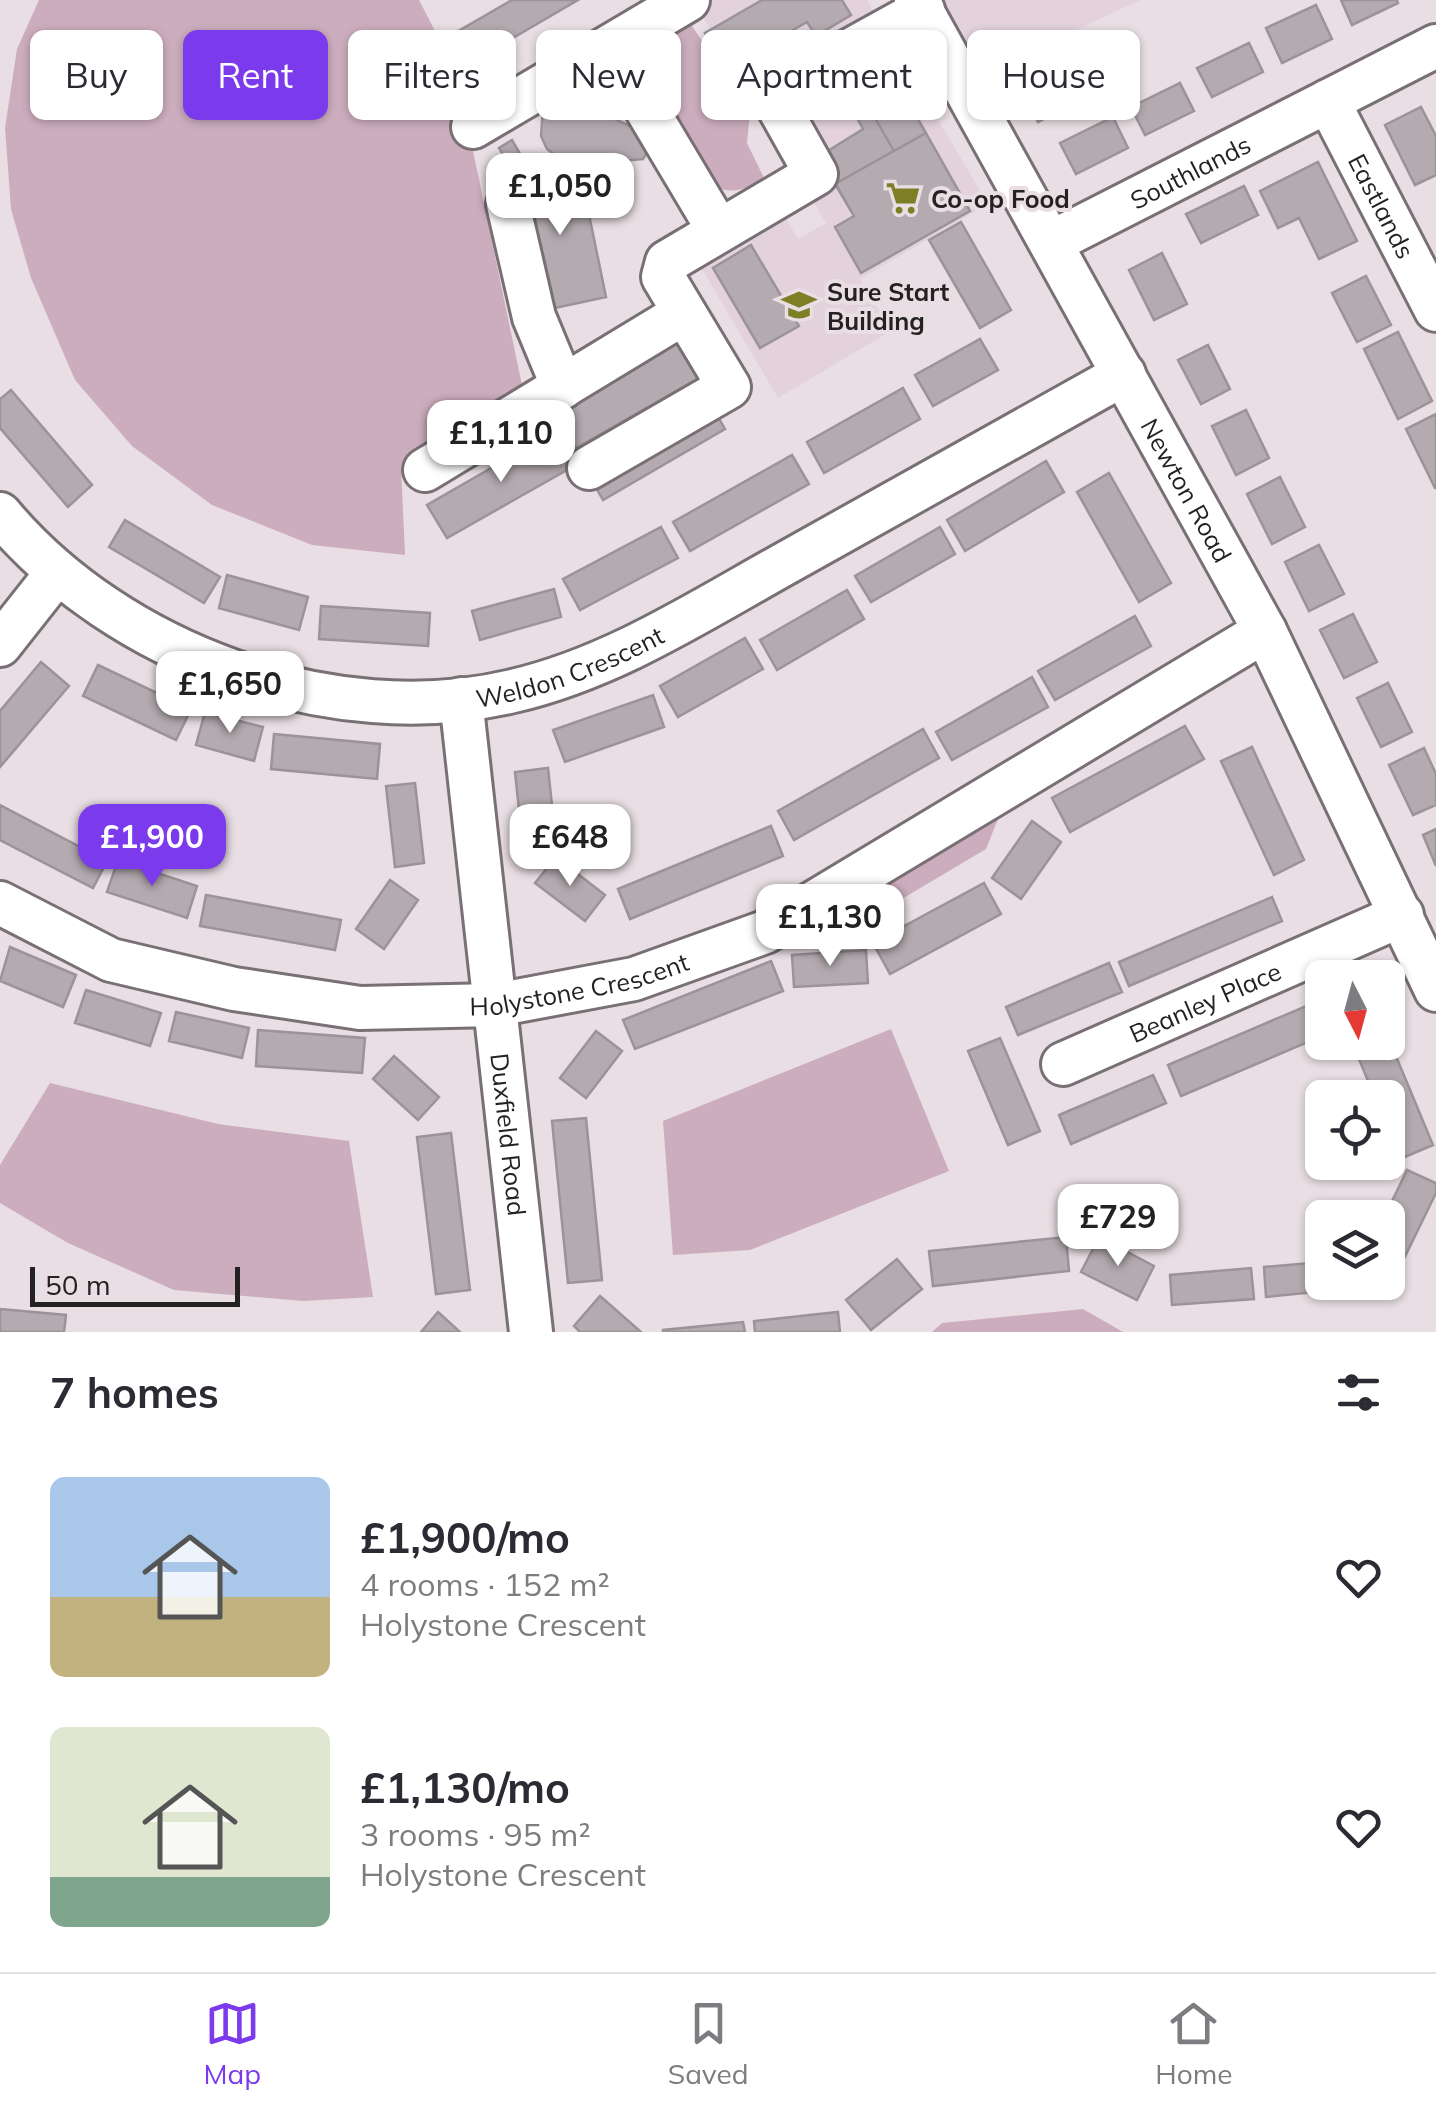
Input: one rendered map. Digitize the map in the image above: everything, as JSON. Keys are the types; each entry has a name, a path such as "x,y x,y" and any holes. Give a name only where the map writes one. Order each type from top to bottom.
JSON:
{"street":[{"path":"639,30 688,0"},
{"path":"588,468 729,387 663,277 668,262 816,174 771,94 920,5"},
{"name":"Newton Road","path":"920,5 1265,631 1436,990"},
{"name":"Southlands","path":"1052,242 1436,46"},
{"path":"472,127 536,90"},
{"name":"Eastlands","path":"1328,101 1436,310"},
{"path":"653,120 719,231"},
{"path":"508,204 550,394"},
{"path":"426,470 684,313"},
{"name":"Weldon Crescent","path":"0,514 56,574 106,610 212,666 347,696 418,702 462,699 510,692 621,655 1124,374"},
{"path":"0,645 56,574"},
{"name":"Holystone Crescent","path":"0,903 111,960 234,989 360,1008 495,1005 634,980 765,932 1265,631"},
{"name":"Duxfield Road","path":"462,699 531,1332"},
{"name":"Beanley Place","path":"1063,1064 1402,915"}],"shaded area":[{"path":"39,0 419,0 435,30 348,30 348,120 455,120 473,151 522,385 401,466 405,555 312,545 212,505 132,446 75,380 31,278 11,209 5,128 17,49"},
{"path":"693,0 867,0 885,30 711,30"},
{"path":"938,0 1140,0 1076,30 967,30 967,49"},
{"path":"686,17 701,40 701,120 749,120 747,143 764,178 744,189 724,190 708,184 671,120 681,120 681,30 665,30"},
{"path":"765,120 938,120 988,204 860,279 891,331 778,398 702,269 786,219 798,239 826,223"},
{"path":"1006,799 986,849 863,922 810,917"},
{"path":"891,1029 949,1171 750,1250 673,1255 663,1121"},
{"path":"50,1083 218,1124 349,1141 373,1297 303,1301 174,1290 68,1243 0,1203 0,1165"},
{"path":"1083,1309 1123,1332 932,1332 942,1323"}],"building":[{"path":"512,0 578,0 516,36 516,30 460,30"},
{"path":"762,0 842,0 851,15 826,30 812,30 807,22 793,30 710,30"},
{"path":"1341,0 1397,0 1398,3 1352,25"},
{"path":"1316,5 1332,39 1282,63 1266,28"},
{"path":"1249,43 1263,72 1212,97 1197,68"},
{"path":"1180,83 1194,111 1145,135 1138,120 1140,103"},
{"path":"1421,107 1436,136 1436,175 1415,185 1385,125"},
{"path":"542,120 617,120 634,128 649,150 643,159 589,164 561,160 547,149 541,136"},
{"name":"Co-op Food","path":"858,120 918,120 970,211 861,273 835,227 854,216 820,156 863,129"},
{"path":"876,120 919,120 926,133 894,151"},
{"path":"1114,120 1128,148 1076,174 1060,143"},
{"name":"Co-op Food","path":"926,133 970,211 861,273 835,227 854,216 835,184"},
{"path":"512,140 523,159 510,166 499,148"},
{"path":"1318,162 1357,241 1319,259 1299,218 1278,228 1260,191"},
{"path":"579,166 606,297 541,311 513,179"},
{"path":"1244,186 1258,215 1201,243 1186,214"},
{"path":"961,222 1011,310 980,328 929,240"},
{"path":"751,245 799,326 760,348 713,268"},
{"path":"1162,253 1187,304 1154,320 1129,270"},
{"path":"1366,276 1391,325 1357,342 1332,293"},
{"path":"673,332 699,378 576,448 550,403"},
{"path":"1398,332 1432,401 1398,419 1364,349"},
{"path":"980,339 998,370 933,406 915,375"},
{"path":"1208,345 1230,389 1201,404 1178,360"},
{"path":"903,388 920,419 824,473 807,442"},
{"path":"11,390 92,485 68,507 0,428 0,399"},
{"path":"713,408 725,429 603,500 591,479"},
{"path":"1246,410 1269,458 1236,475 1212,426"},
{"path":"1436,414 1436,488 1435,488 1406,429"},
{"path":"554,432 574,466 447,538 427,505"},
{"path":"792,455 809,484 690,551 673,522"},
{"path":"1046,461 1064,492 965,551 947,520"},
{"path":"1109,473 1171,583 1139,602 1077,492"},
{"path":"1280,477 1305,527 1272,544 1247,494"},
{"path":"125,520 220,577 204,603 109,547"},
{"path":"661,527 678,558 580,610 563,579"},
{"path":"940,527 955,554 871,602 855,576"},
{"path":"1319,545 1344,594 1309,611 1285,562"},
{"path":"227,575 308,597 299,630 219,608"},
{"path":"554,589 561,617 480,640 472,611"},
{"path":"847,590 864,619 777,670 760,640"},
{"path":"321,606 430,613 428,646 319,639"},
{"path":"1353,614 1377,662 1344,678 1320,630"},
{"path":"1135,616 1151,646 1055,700 1038,671"},
{"path":"745,638 763,669 678,717 660,686"},
{"path":"41,662 69,686 0,767 0,711"},
{"path":"98,665 191,709 176,740 83,696"},
{"path":"1032,677 1048,707 952,760 936,732"},
{"path":"1388,683 1412,732 1381,747 1357,698"},
{"path":"653,695 664,727 565,762 553,730"},
{"path":"205,712 263,727 254,761 196,745"},
{"path":"1185,726 1204,759 1070,832 1052,798"},
{"path":"923,729 939,758 794,840 778,811"},
{"path":"274,734 380,744 377,779 271,769"},
{"path":"1252,747 1304,860 1274,875 1221,761"},
{"path":"1424,748 1436,774 1436,805 1413,815 1389,765"},
{"path":"548,768 556,843 523,847 515,772"},
{"path":"415,783 424,863 395,867 386,786"},
{"path":"0,805 107,861 93,888 0,840"},
{"path":"1032,821 1061,842 1021,899 992,878"},
{"path":"771,826 783,856 630,919 618,889"},
{"path":"1436,829 1436,866 1423,835"},
{"path":"556,857 605,895 585,921 535,883"},
{"path":"118,860 197,886 187,918 107,892"},
{"path":"390,880 418,900 384,949 356,929"},
{"path":"984,883 1001,914 890,974 873,943"},
{"path":"206,895 341,920 335,950 200,926"},
{"path":"1272,897 1282,921 1129,986 1119,962"},
{"path":"10,947 76,975 63,1007 0,981"},
{"path":"866,950 868,983 794,987 792,955"},
{"path":"771,961 783,991 635,1049 623,1020"},
{"path":"1109,963 1122,992 1018,1035 1006,1007"},
{"path":"86,990 161,1013 150,1046 75,1023"},
{"path":"1305,1007 1305,1043 1181,1096 1168,1065"},
{"path":"176,1012 249,1028 242,1058 169,1041"},
{"path":"258,1030 365,1038 362,1073 256,1066"},
{"path":"596,1031 622,1051 586,1098 560,1078"},
{"path":"1000,1038 1040,1131 1008,1145 968,1051"},
{"path":"394,1056 439,1097 418,1120 373,1079"},
{"path":"1359,1060 1398,1060 1433,1145 1405,1157 1405,1080 1368,1080"},
{"path":"1153,1075 1166,1103 1071,1144 1059,1115"},
{"path":"586,1118 602,1280 568,1283 552,1121"},
{"path":"451,1133 470,1290 436,1294 417,1137"},
{"path":"1407,1170 1436,1183 1436,1193 1405,1257 1405,1200 1393,1200"},
{"path":"1066,1237 1069,1271 933,1286 929,1251"},
{"path":"1099,1237 1154,1266 1137,1300 1081,1272"},
{"path":"897,1259 922,1289 871,1330 846,1300"},
{"path":"1305,1263 1305,1293 1266,1297 1264,1267"},
{"path":"1251,1268 1254,1299 1172,1305 1170,1275"},
{"path":"600,1296 641,1332 580,1332 574,1326"},
{"path":"0,1309 66,1315 64,1332 0,1332"},
{"path":"438,1312 460,1332 421,1332"},
{"path":"838,1312 840,1332 755,1332 754,1321"},
{"path":"743,1322 745,1332 663,1332 663,1330"}],"place":[{"name":"Co-op Food","path":"903,198"},
{"name":"Sure Start Building","path":"799,305"}]}
